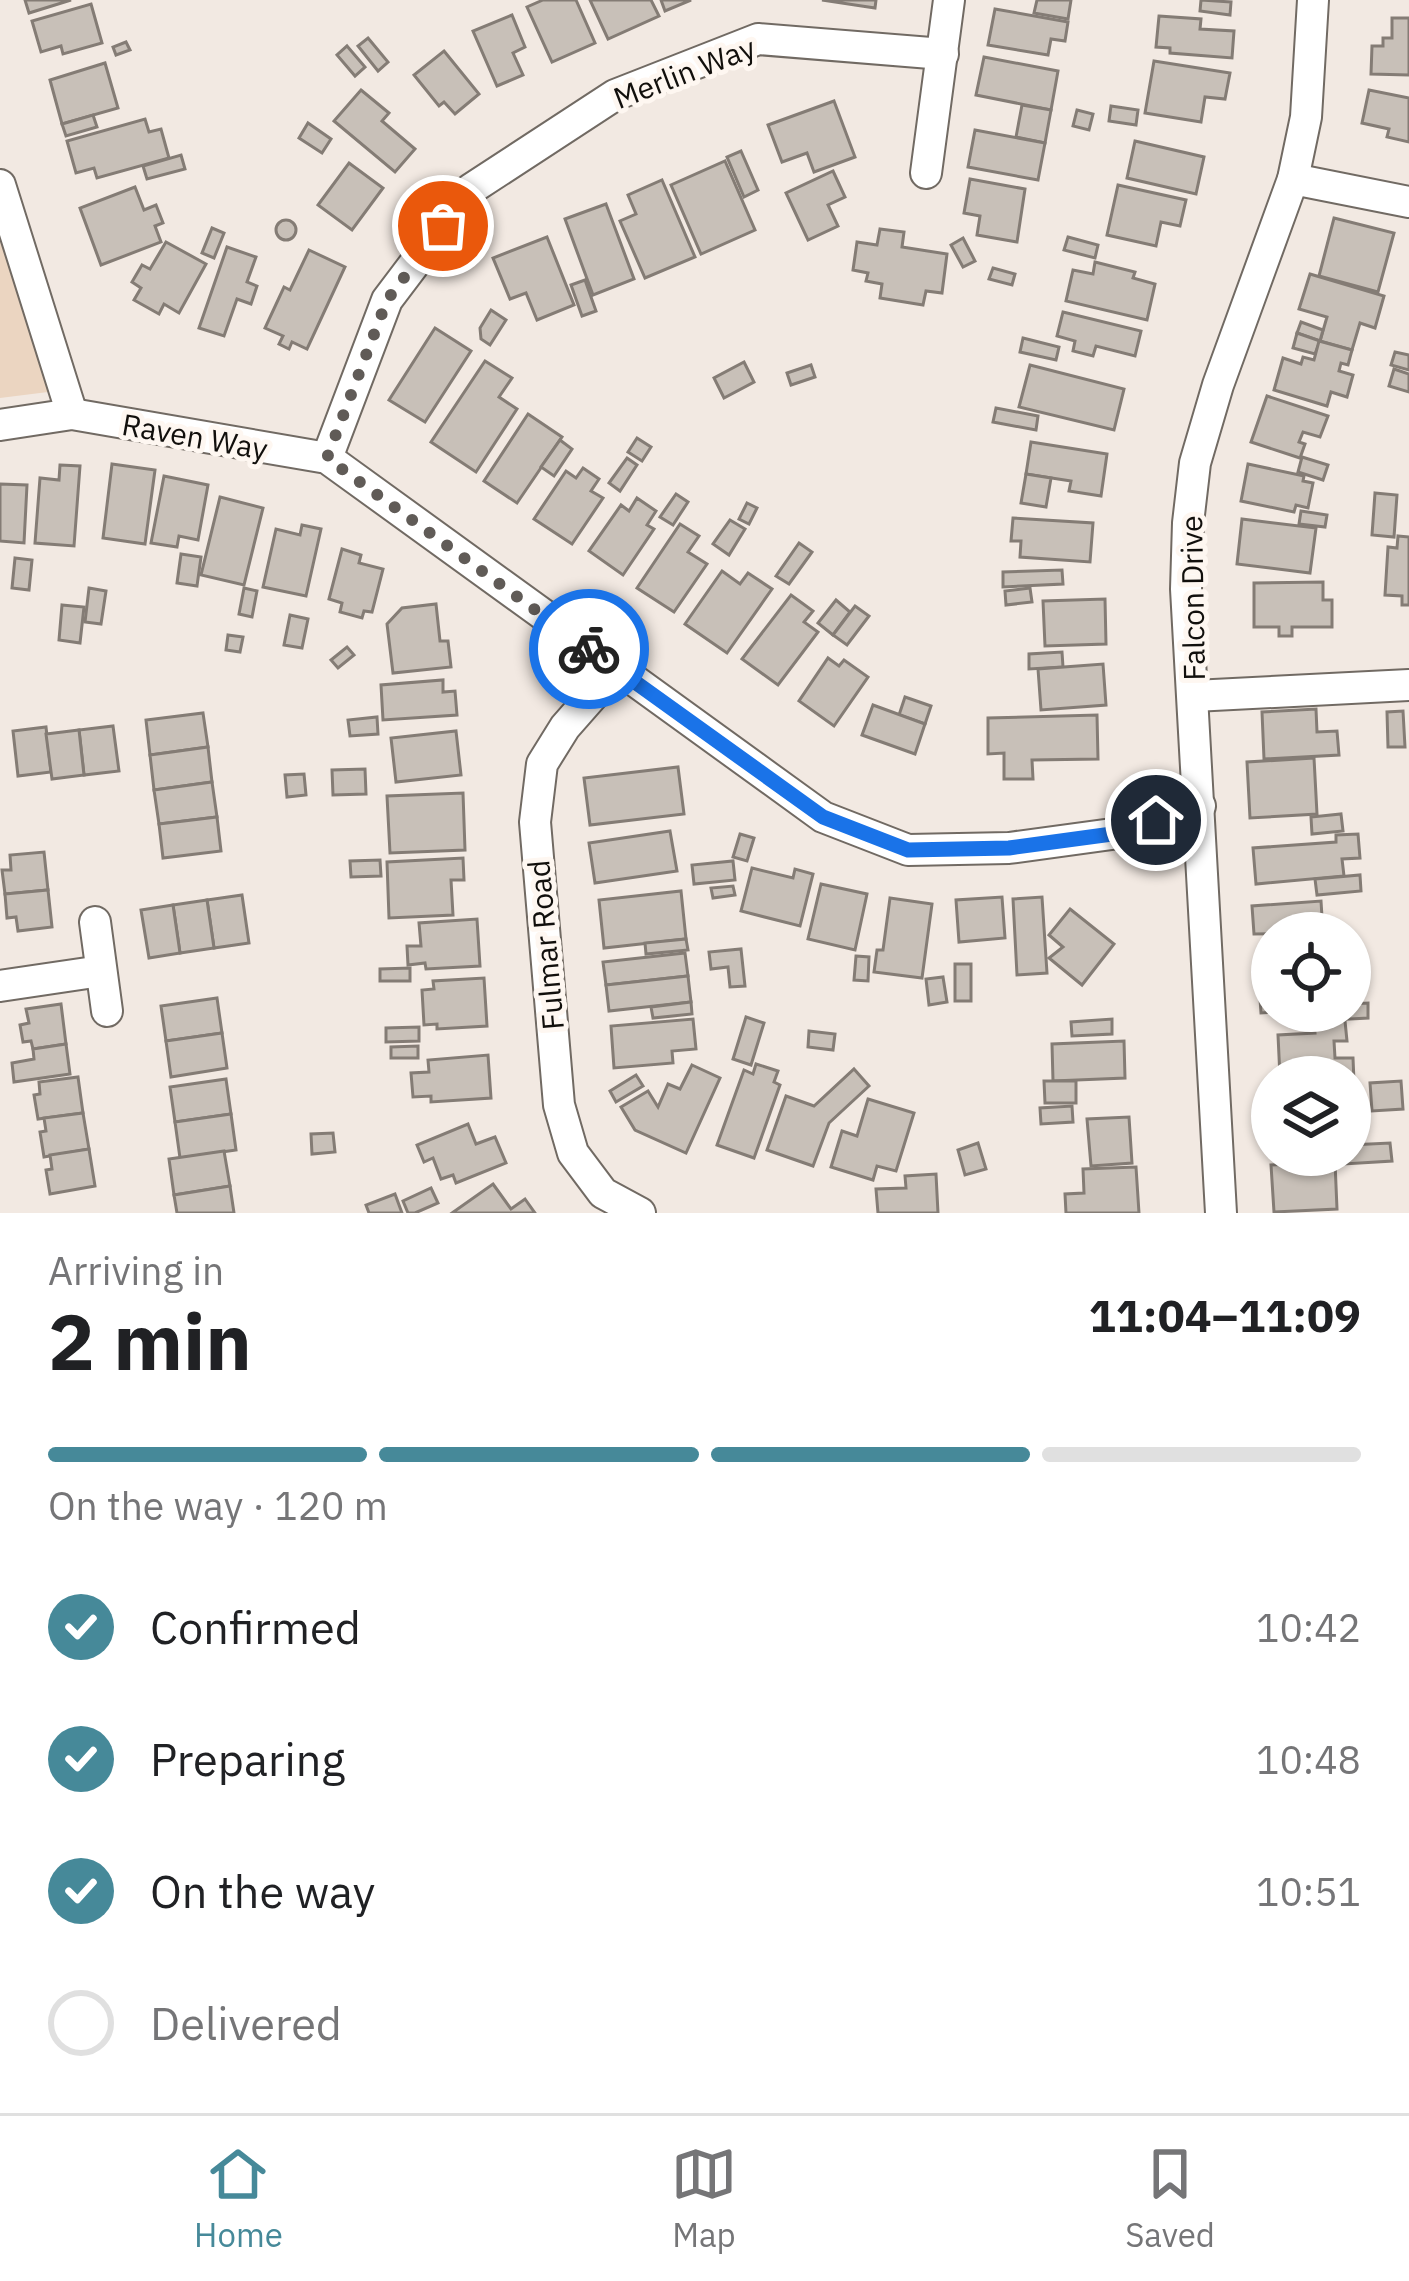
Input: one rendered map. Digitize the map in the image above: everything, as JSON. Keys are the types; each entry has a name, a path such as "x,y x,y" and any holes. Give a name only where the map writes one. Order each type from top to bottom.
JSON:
{"street":[{"path":"926,172 949,0"},
{"name":"Falcon Drive","path":"1221,1213 1186,589 1188,523 1195,463 1293,179 1306,117 1313,0"},
{"name":"Merlin Way","path":"327,458 387,300 471,189 507,165 615,95 758,39 943,54"},
{"path":"1293,179 1409,202"},
{"path":"0,185 72,415"},
{"name":"Raven Way","path":"0,425 72,415 327,458 823,817 908,850 1009,848 1112,834 1200,806"},
{"name":"Fulmar Road","path":"616,669 565,727 542,764 535,822 559,1105 573,1153 593,1180 603,1192 640,1213"},
{"path":"1194,696 1409,685"},
{"path":"94,922 107,1011"},
{"path":"0,986 101,971"}],"shaded area":[{"path":"0,235 48,392 0,398"}],"building":[{"path":"25,0 71,0 29,13"},
{"path":"543,0 576,0 595,43 552,62 527,7"},
{"path":"590,0 651,0 659,16 608,39"},
{"path":"661,0 691,0 665,11"},
{"path":"822,0 876,0 875,8"},
{"path":"1037,0 1071,0 1068,19 1034,13"},
{"path":"1201,0 1231,2 1230,15 1200,11"},
{"path":"91,4 102,43 63,54 61,46 41,52 32,21"},
{"path":"995,9 1068,22 1065,41 1051,39 1048,55 988,45"},
{"path":"512,15 525,47 513,53 523,75 497,86 473,31"},
{"path":"1159,16 1201,19 1200,29 1234,31 1232,58 1170,53 1170,48 1156,47"},
{"path":"1392,18 1409,18 1409,75 1371,74 1372,46 1383,46 1383,38 1392,38"},
{"path":"368,38 388,62 378,71 358,46"},
{"path":"126,42 130,50 116,55 113,47"},
{"path":"347,46 365,67 355,76 337,55"},
{"path":"444,51 479,94 455,114 444,102 439,106 414,75"},
{"path":"984,57 1058,71 1051,110 976,95"},
{"path":"1154,61 1230,73 1225,99 1205,97 1201,122 1145,113"},
{"path":"105,63 118,108 62,124 50,80"},
{"path":"361,90 389,113 382,121 415,149 395,172 334,121"},
{"path":"1369,90 1409,98 1409,142 1387,137 1389,129 1362,123"},
{"path":"834,101 855,157 814,172 807,153 782,162 768,125"},
{"path":"1022,105 1051,110 1045,143 1016,137"},
{"path":"1111,106 1138,110 1136,125 1109,121"},
{"path":"1077,110 1093,114 1089,130 1073,126"},
{"path":"93,115 97,127 66,136 62,124"},
{"path":"145,119 149,132 161,129 169,158 97,178 94,168 76,173 67,141"},
{"path":"308,123 331,139 322,153 299,138"},
{"path":"975,130 1045,143 1038,180 968,167"},
{"path":"1135,141 1204,157 1196,194 1127,178"},
{"path":"741,151 758,190 744,197 727,157"},
{"path":"181,155 185,169 147,179 143,166"},
{"path":"725,161 755,230 701,254 671,185"},
{"path":"349,163 383,188 352,230 318,205"},
{"path":"833,171 845,197 828,205 838,226 808,240 786,193"},
{"path":"970,179 1025,189 1017,242 977,235 980,216 964,213"},
{"path":"662,180 695,257 645,278 620,221 636,214 628,195"},
{"path":"1118,185 1186,200 1180,226 1161,222 1156,246 1107,235"},
{"path":"135,187 144,210 156,205 163,223 155,226 161,242 101,265 80,208"},
{"path":"606,204 634,279 593,295 565,219"},
{"path":"1334,218 1394,233 1378,292 1319,276"},
{"path":"286,220 296,230 286,240 276,230"},
{"path":"212,228 224,233 214,258 202,253"},
{"path":"880,229 904,232 902,247 947,254 942,293 926,291 923,305 880,298 882,284 866,281 868,273 853,270 857,242 877,245"},
{"path":"547,237 574,305 537,320 526,293 510,299 493,258"},
{"path":"1068,237 1098,245 1095,258 1064,250"},
{"path":"963,238 975,261 963,267 951,245"},
{"path":"166,242 206,264 179,313 164,304 159,314 134,300 141,288 132,282 142,265 150,269"},
{"path":"227,247 256,257 247,282 257,286 251,304 237,299 224,336 199,328"},
{"path":"309,250 345,267 307,349 292,342 289,349 279,344 283,336 265,328"},
{"path":"1095,262 1135,272 1133,278 1155,284 1147,320 1066,301 1073,270 1093,274"},
{"path":"993,268 1015,274 1012,285 989,279"},
{"path":"1310,274 1384,296 1375,328 1360,323 1352,350 1320,341 1327,317 1299,309"},
{"path":"585,280 596,311 582,316 571,285"},
{"path":"491,310 506,320 490,345 481,339 480,328"},
{"path":"1063,312 1141,331 1135,356 1096,346 1093,356 1073,351 1075,341 1057,336"},
{"path":"1301,322 1323,330 1320,341 1297,333"},
{"path":"435,328 471,351 425,422 389,400"},
{"path":"1297,333 1320,341 1315,354 1293,348"},
{"path":"1023,338 1059,347 1056,360 1020,352"},
{"path":"1319,341 1352,350 1348,365 1341,363 1339,371 1353,375 1347,397 1331,392 1327,406 1274,390 1283,358 1301,364 1303,357 1314,360"},
{"path":"1395,352 1409,355 1409,370 1391,365"},
{"path":"485,361 512,378 499,397 517,409 476,472 431,442"},
{"path":"744,362 754,382 724,398 714,378"},
{"path":"811,365 815,377 791,385 787,373"},
{"path":"1030,365 1124,389 1114,430 1019,407"},
{"path":"1394,369 1409,374 1409,392 1389,386"},
{"path":"1267,396 1328,416 1320,437 1303,432 1300,458 1251,442"},
{"path":"996,408 1038,416 1036,430 993,422"},
{"path":"528,414 562,437 517,503 484,481"},
{"path":"637,438 651,447 642,461 628,452"},
{"path":"560,440 572,449 554,476 541,467"},
{"path":"1031,442 1107,454 1101,496 1069,491 1071,481 1026,474"},
{"path":"1302,457 1328,465 1323,480 1298,472"},
{"path":"627,458 637,465 620,491 609,483"},
{"path":"112,464 155,470 145,544 103,538"},
{"path":"1248,464 1304,476 1303,481 1313,483 1308,508 1296,505 1294,512 1241,501"},
{"path":"60,465 80,466 74,546 35,543 40,478 59,480"},
{"path":"583,468 599,479 591,491 603,498 572,544 534,519 566,471 576,478"},
{"path":"1026,474 1051,478 1046,507 1021,503"},
{"path":"164,476 208,485 198,540 179,536 177,547 151,543"},
{"path":"0,484 27,485 24,543 0,541"},
{"path":"1375,493 1397,495 1394,537 1372,535"},
{"path":"676,494 688,502 673,525 660,517"},
{"path":"220,497 263,508 244,585 201,575"},
{"path":"637,498 656,511 647,525 654,529 623,575 589,551 621,505 629,511"},
{"path":"747,503 757,508 749,524 739,519"},
{"path":"1301,511 1327,515 1325,527 1299,524"},
{"path":"1013,518 1093,523 1090,562 1020,557 1021,541 1011,541"},
{"path":"1242,519 1316,528 1310,573 1237,564"},
{"path":"730,520 745,529 729,555 713,544"},
{"path":"680,524 699,536 688,552 707,564 674,612 637,588"},
{"path":"302,525 321,529 306,596 263,587 276,529 300,535"},
{"path":"1398,536 1409,537 1409,605 1402,605 1402,596 1385,595 1388,547 1397,548"},
{"path":"799,543 812,552 789,584 776,576"},
{"path":"342,549 361,555 359,563 383,569 372,612 364,611 362,618 340,612 342,603 329,599"},
{"path":"181,554 201,557 197,586 177,583"},
{"path":"15,558 32,560 29,590 12,588"},
{"path":"1062,570 1063,584 1003,587 1003,572"},
{"path":"722,571 740,584 748,573 772,589 727,653 685,624"},
{"path":"1323,582 1323,600 1332,600 1332,627 1292,627 1292,636 1279,636 1279,627 1254,627 1254,583"},
{"path":"89,588 106,591 101,624 85,622"},
{"path":"244,588 257,591 252,617 239,614"},
{"path":"1030,588 1032,602 1006,605 1005,591"},
{"path":"791,595 813,611 804,622 818,632 778,685 742,659"},
{"path":"1105,599 1106,644 1045,646 1043,601"},
{"path":"836,600 850,612 833,635 818,623"},
{"path":"436,604 440,641 448,641 451,667 393,673 387,624 402,608"},
{"path":"62,605 84,607 80,643 59,640"},
{"path":"855,606 869,616 847,645 833,635"},
{"path":"290,615 308,619 302,648 284,645"},
{"path":"228,635 243,637 240,652 226,650"},
{"path":"347,647 354,655 338,668 331,660"},
{"path":"1062,652 1063,667 1029,669 1029,654"},
{"path":"828,658 839,666 844,660 868,677 834,726 799,701"},
{"path":"1103,664 1106,705 1041,710 1038,669"},
{"path":"443,680 443,692 455,691 457,715 383,720 381,685"},
{"path":"905,697 931,706 925,724 899,715"},
{"path":"873,705 925,724 915,754 862,735"},
{"path":"1316,709 1317,732 1337,731 1339,755 1264,759 1262,712"},
{"path":"1403,711 1405,747 1388,747 1387,712"},
{"path":"203,713 208,747 150,755 146,720"},
{"path":"1097,715 1098,759 1032,760 1033,779 1004,779 1004,753 988,754 988,718"},
{"path":"377,717 378,734 350,736 348,720"},
{"path":"113,726 119,771 84,775 79,730"},
{"path":"46,727 51,772 18,776 13,731"},
{"path":"79,730 84,775 52,779 46,734"},
{"path":"456,731 461,775 396,782 391,738"},
{"path":"208,747 212,782 154,790 150,755"},
{"path":"1314,758 1317,814 1250,818 1247,762"},
{"path":"678,767 684,814 590,825 584,778"},
{"path":"365,769 366,794 333,795 332,770"},
{"path":"304,774 306,795 287,797 285,775"},
{"path":"212,782 217,817 159,824 154,790"},
{"path":"463,793 465,850 390,853 387,796"},
{"path":"1341,814 1343,831 1312,834 1311,817"},
{"path":"217,817 221,851 163,858 159,824"},
{"path":"670,831 677,871 595,883 589,843"},
{"path":"740,834 754,838 747,861 733,857"},
{"path":"1358,834 1360,858 1342,859 1344,876 1256,884 1253,848 1336,842 1336,835"},
{"path":"44,852 48,890 5,894 2,870 11,870 10,855"},
{"path":"463,858 464,880 451,880 453,915 389,918 387,862"},
{"path":"380,860 381,876 351,877 350,861"},
{"path":"733,861 735,880 694,884 692,865"},
{"path":"752,868 793,878 795,869 813,874 800,926 741,911"},
{"path":"1360,875 1361,891 1317,895 1315,879"},
{"path":"821,884 867,894 855,950 808,939"},
{"path":"733,886 735,895 713,898 711,888"},
{"path":"48,890 52,927 18,931 16,917 7,918 5,894"},
{"path":"681,891 686,939 604,948 599,900"},
{"path":"242,895 249,943 214,948 207,900"},
{"path":"1002,897 1005,938 959,942 956,900"},
{"path":"1042,897 1047,973 1017,975 1013,899"},
{"path":"890,898 932,904 922,978 874,972 877,950 883,950"},
{"path":"207,900 214,948 180,953 173,905"},
{"path":"1321,901 1322,912 1252,912 1252,906"},
{"path":"173,905 180,953 149,958 141,910"},
{"path":"1070,909 1114,944 1082,985 1049,958 1063,947 1049,935"},
{"path":"477,919 480,966 426,969 425,963 408,965 407,946 421,946 419,923"},
{"path":"686,939 688,950 646,954 645,943"},
{"path":"741,949 745,986 730,987 728,967 711,969 709,952"},
{"path":"685,953 688,976 606,985 603,962"},
{"path":"856,956 869,957 868,981 854,980"},
{"path":"955,964 971,964 971,1001 955,1001"},
{"path":"410,968 410,981 380,981 380,969"},
{"path":"688,976 691,1002 609,1011 606,985"},
{"path":"943,977 947,1002 929,1005 926,979"},
{"path":"484,978 487,1026 437,1029 437,1024 424,1025 422,990 434,989 433,981"},
{"path":"217,998 222,1033 166,1041 161,1006"},
{"path":"691,1002 692,1014 653,1018 651,1007"},
{"path":"61,1004 66,1044 33,1049 31,1041 23,1042 20,1025 29,1023 26,1009"},
{"path":"746,1017 764,1023 751,1065 733,1059"},
{"path":"693,1019 696,1049 672,1051 673,1063 614,1068 611,1026"},
{"path":"1112,1019 1112,1034 1072,1036 1071,1022"},
{"path":"419,1027 419,1041 386,1042 386,1028"},
{"path":"809,1031 835,1034 833,1050 808,1047"},
{"path":"1346,1032 1347,1041 1334,1041 1335,1056 1279,1056 1278,1035"},
{"path":"222,1033 227,1068 171,1077 166,1041"},
{"path":"1124,1041 1125,1078 1053,1081 1052,1044"},
{"path":"66,1044 70,1074 14,1082 12,1063 34,1059 33,1049"},
{"path":"418,1046 418,1058 391,1058 391,1047"},
{"path":"488,1055 491,1098 431,1102 431,1096 413,1097 411,1073 429,1072 428,1060"},
{"path":"756,1064 778,1071 774,1082 780,1085 754,1158 717,1145 744,1070 753,1074"},
{"path":"692,1065 720,1078 686,1153 635,1130 621,1107 648,1091 658,1107 668,1084 680,1089"},
{"path":"854,1069 869,1086 829,1123 813,1166 767,1150 786,1096 814,1106"},
{"path":"636,1075 643,1086 616,1102 610,1091"},
{"path":"78,1077 83,1113 38,1119 34,1095 40,1094 39,1082"},
{"path":"226,1079 231,1114 175,1122 170,1087"},
{"path":"1044,1081 1076,1081 1076,1103 1045,1103"},
{"path":"1401,1081 1403,1109 1372,1111 1371,1083"},
{"path":"868,1099 914,1113 896,1171 877,1166 873,1180 831,1167 842,1131 857,1136"},
{"path":"1072,1106 1073,1122 1041,1124 1040,1108"},
{"path":"83,1113 89,1149 44,1157 40,1132 46,1131 44,1118"},
{"path":"231,1114 236,1150 180,1158 175,1122"},
{"path":"1129,1117 1132,1163 1091,1166 1087,1119"},
{"path":"468,1124 476,1144 495,1137 506,1163 456,1183 453,1175 441,1179 433,1158 424,1162 417,1145"},
{"path":"333,1133 335,1152 312,1154 311,1134"},
{"path":"978,1143 986,1169 965,1175 958,1150"},
{"path":"1390,1143 1392,1161 1371,1162 1371,1144"},
{"path":"89,1149 95,1186 50,1194 46,1170 52,1169 50,1155"},
{"path":"224,1151 230,1186 174,1195 169,1159"},
{"path":"1136,1167 1139,1213 1066,1213 1065,1194 1084,1193 1083,1169"},
{"path":"936,1174 938,1213 878,1213 876,1189 906,1188 905,1176"},
{"path":"1272,1176 1336,1176 1337,1209 1274,1212"},
{"path":"493,1184 511,1209 525,1199 535,1213 452,1213"},
{"path":"230,1186 234,1213 177,1213 174,1195"},
{"path":"431,1188 438,1203 408,1213 403,1201"},
{"path":"395,1194 402,1213 369,1213 366,1205"}],"way so far":[{"path":"443,226 387,300 327,458 589,649"}],"route":[{"path":"589,649 823,817 908,850 1009,848 1112,834 1156,820"}]}
